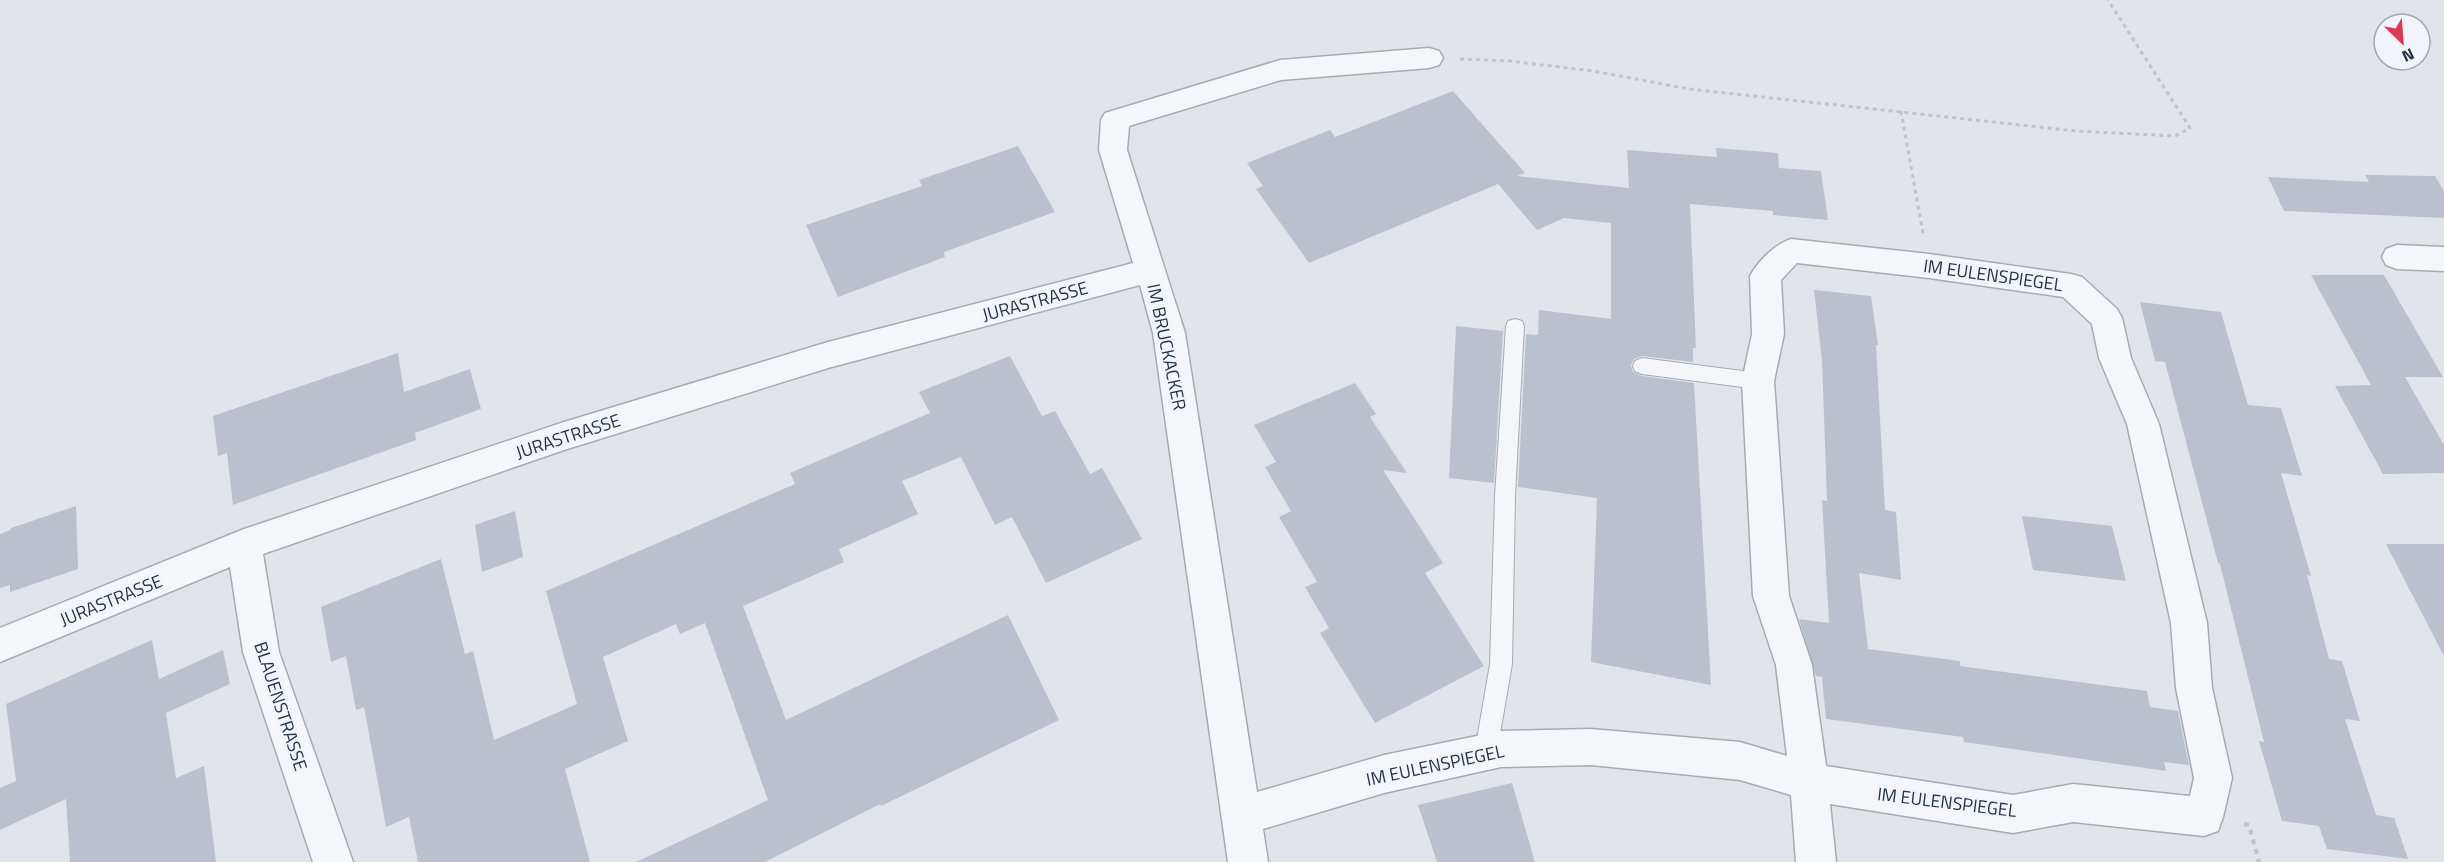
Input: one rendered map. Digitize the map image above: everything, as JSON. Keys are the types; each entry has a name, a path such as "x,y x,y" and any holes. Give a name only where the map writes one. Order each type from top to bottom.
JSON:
{"street":[{"name":"IM BRUCKACKER","path":"1248,862 1170,345 1151,270 1113,150 1115,120 1280,70 1429,58"},
{"name":"IM EULENSPIEGEL","path":"1242,816 1384,774 1486,751 1602,748 1740,761 1809,782 2013,814 2073,803 2204,817 2213,778 2194,688 2189,623 2143,424 2115,358 2106,318 2071,286 1929,266 1791,251 1765,276 1768,334 1758,381 1772,596 1794,665 1809,782"},
{"path":"2397,256 2444,260"},
{"name":"JURASTRASSE","path":"0,645 244,545 564,436 816,358 1151,270"},
{"name":"BLAUENSTRASSE","path":"244,545 261,652 333,862"},
{"path":"1809,782 1816,862"}],"lane":[{"path":"1486,751 1501,664 1505,496 1515,326"},
{"path":"1642,366 1758,381"}],"path":[{"path":"1429,58 1509,61 1593,71 1689,89 2076,131 2175,136 2190,128 2108,0"},
{"path":"1901,111 1929,266"}],"building":[{"path":"1453,91 1525,173 1517,176 1629,188 1627,150 1717,157 1716,148 1778,153 1779,168 1821,171 1828,220 1773,215 1773,211 1690,204 1696,348 1693,348 1693,362 1642,356 1634,359 1631,365 1633,372 1642,376 1694,383 1711,685 1591,662 1597,498 1518,487 1526,334 1538,335 1539,310 1611,319 1611,223 1564,218 1537,230 1498,184 1309,263 1256,189 1263,186 1247,163 1330,130 1335,137"},
{"path":"1018,146 1055,212 944,252 945,257 838,297 806,225 922,186 919,180"},
{"path":"2365,175 2435,176 2444,191 2444,218 2284,211 2268,177 2369,182"},
{"path":"2311,275 2384,275 2443,377 2405,377 2444,445 2444,473 2383,474 2335,386 2371,385"},
{"path":"1814,290 1871,296 1878,345 1876,345 1885,510 1896,512 1901,580 1859,573 1868,649 1960,661 1960,666 2147,691 2150,707 2178,711 2189,765 2164,762 2166,771 1964,742 1963,737 1826,719 1822,677 1816,676 1799,619 1829,623 1822,500 1827,501 1822,360"},
{"path":"2140,302 2221,312 2248,405 2281,408 2302,476 2281,473 2311,576 2307,575 2329,659 2342,661 2360,721 2345,719 2376,815 2394,818 2408,859 2327,849 2319,826 2282,821 2259,741 2264,742 2220,564 2165,362 2155,361"},
{"path":"1456,326 1503,331 1494,483 1449,478"},
{"path":"398,353 404,392 470,369 481,409 415,433 416,440 233,505 227,453 218,456 213,416"},
{"path":"1010,356 1042,416 1055,411 1090,474 1102,468 1142,539 1046,583 1012,517 995,525 961,457 902,481 918,514 839,549 844,562 743,606 786,720 1008,615 1059,720 881,806 880,804 765,862 636,862 768,800 705,623 680,634 676,624 603,657 628,741 565,769 590,862 418,862 409,817 386,827 364,707 356,710 346,656 331,662 321,607 441,559 465,654 473,651 494,740 577,704 546,591 795,484 790,473 930,413 919,392"},
{"path":"1355,383 1376,414 1370,417 1407,473 1383,470 1443,563 1425,573 1484,666 1375,723 1320,633 1329,628 1305,587 1317,582 1279,517 1291,511 1265,467 1276,462 1254,425"},
{"path":"76,506 78,569 10,592 10,585 0,588 0,534 11,528"},
{"path":"515,511 523,557 482,572 475,525"},
{"path":"2022,516 2112,526 2126,581 2033,570"},
{"path":"2386,544 2444,544 2444,656"},
{"path":"152,640 159,679 223,650 230,684 166,713 176,778 204,766 216,862 70,862 66,799 0,830 0,788 16,781 6,704"},
{"path":"1512,783 1535,862 1437,862 1418,805"}]}
